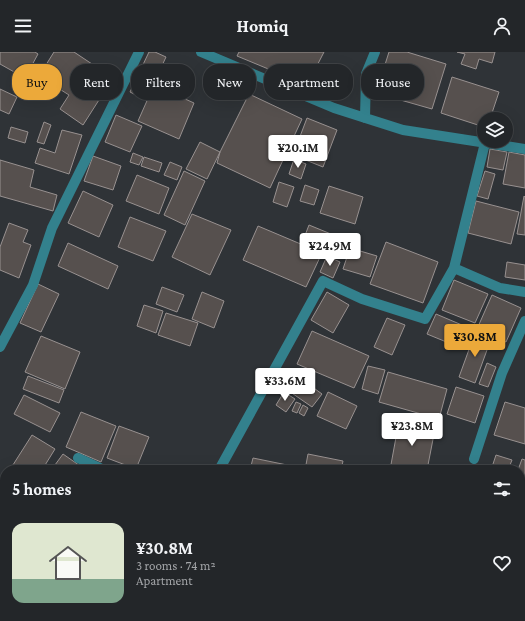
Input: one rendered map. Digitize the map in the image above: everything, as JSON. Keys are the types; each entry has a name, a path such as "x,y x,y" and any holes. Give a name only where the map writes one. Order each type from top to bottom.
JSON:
{"street":[{"path":"1,343 33,284 52,228 138,52"},
{"path":"201,52 334,108 364,118 403,130 477,142"},
{"path":"364,118 366,74 375,52"},
{"path":"513,147 525,149"},
{"path":"222,465 323,281 362,299 425,319 454,268 484,148"},
{"path":"454,268 500,288 525,292"},
{"path":"474,459 502,373 525,321"},
{"path":"78,458 93,465"}],"building":[{"path":"0,52 35,52 38,54 33,64 12,64 12,71 0,64"},
{"path":"54,52 74,52 92,64 70,64 70,100 99,100 83,125 60,109 69,95 62,91 62,64 46,64"},
{"path":"149,52 155,52 166,57 163,64 143,64"},
{"path":"239,52 324,52 318,64 264,64 264,67 237,56"},
{"path":"389,52 407,52 446,64 432,109 400,100 424,100 424,64 385,64"},
{"path":"457,52 495,52 492,63 479,59 476,69 461,64 465,54"},
{"path":"452,77 499,92 492,112 477,112 477,125 441,113"},
{"path":"0,89 12,95 12,100 16,100 9,114 0,110"},
{"path":"256,97 302,119 270,188 217,163 220,152 246,100 256,100"},
{"path":"147,100 187,100 194,103 179,139 138,121"},
{"path":"116,115 142,126 130,152 105,142"},
{"path":"307,118 337,130 323,167 293,155"},
{"path":"44,122 51,125 44,144 37,142"},
{"path":"11,127 28,132 25,143 8,138"},
{"path":"62,130 82,135 69,174 35,163 40,148 55,153"},
{"path":"200,142 220,152 207,179 186,169"},
{"path":"490,149 507,152 503,170 487,167"},
{"path":"509,152 525,155 525,188 503,184"},
{"path":"133,153 143,157 139,165 130,162"},
{"path":"93,156 121,166 113,190 84,181"},
{"path":"144,157 162,163 159,172 141,166"},
{"path":"294,159 306,164 301,179 289,174"},
{"path":"0,160 34,170 30,187 57,195 53,211 0,196"},
{"path":"170,162 182,167 177,180 164,175"},
{"path":"184,171 205,181 185,225 164,215"},
{"path":"485,171 495,174 488,199 477,196"},
{"path":"137,175 169,188 159,214 126,201"},
{"path":"279,182 294,187 287,207 273,202"},
{"path":"305,185 319,190 314,205 300,201"},
{"path":"329,186 363,197 355,224 320,213"},
{"path":"83,191 113,205 99,237 68,223"},
{"path":"524,196 525,197 525,235 517,234"},
{"path":"476,201 519,212 511,244 468,233"},
{"path":"192,214 231,230 210,275 172,257"},
{"path":"130,217 166,231 153,261 118,247"},
{"path":"9,223 28,230 23,242 31,245 19,278 0,270 0,247"},
{"path":"309,225 348,241 344,253 304,238"},
{"path":"258,226 322,253 306,287 243,260"},
{"path":"386,242 438,262 423,303 370,284"},
{"path":"68,243 118,266 108,289 58,266"},
{"path":"350,248 377,256 370,277 343,269"},
{"path":"327,256 340,262 333,278 320,272"},
{"path":"507,262 525,265 525,280 505,277"},
{"path":"454,280 488,294 475,323 442,310"},
{"path":"38,284 59,294 41,332 20,323"},
{"path":"162,287 184,295 177,312 156,304"},
{"path":"202,292 224,301 214,328 192,319"},
{"path":"327,292 349,305 333,333 311,320"},
{"path":"492,295 521,308 506,342 477,329"},
{"path":"144,305 163,311 156,333 137,326"},
{"path":"166,313 198,323 190,346 158,335"},
{"path":"436,314 469,328 461,348 427,334"},
{"path":"387,318 405,325 392,355 374,347"},
{"path":"312,331 369,356 354,388 297,364"},
{"path":"475,333 491,339 475,383 459,377"},
{"path":"41,336 80,352 65,389 25,372"},
{"path":"487,363 496,367 488,387 479,384"},
{"path":"368,366 385,370 378,394 362,389"},
{"path":"388,372 447,389 439,419 379,402"},
{"path":"296,375 322,394 312,407 286,389"},
{"path":"28,376 64,390 59,403 23,389"},
{"path":"456,387 484,396 475,423 447,414"},
{"path":"284,392 295,399 286,412 276,405"},
{"path":"328,392 357,406 346,429 317,416"},
{"path":"24,395 60,413 50,432 14,414"},
{"path":"296,402 301,404 297,413 292,411"},
{"path":"505,402 525,408 525,444 494,435"},
{"path":"303,405 308,408 304,416 299,413"},
{"path":"81,412 116,426 101,462 66,447"},
{"path":"399,421 435,429 428,465 391,465"},
{"path":"119,426 149,437 138,465 125,465 107,458"},
{"path":"32,435 55,449 45,465 13,465"},
{"path":"63,454 79,465 55,465"},
{"path":"308,454 343,461 342,465 306,465"},
{"path":"496,455 512,460 510,465 493,465"},
{"path":"253,458 287,465 251,465"},
{"path":"522,459 525,460 525,465 520,465"}]}
